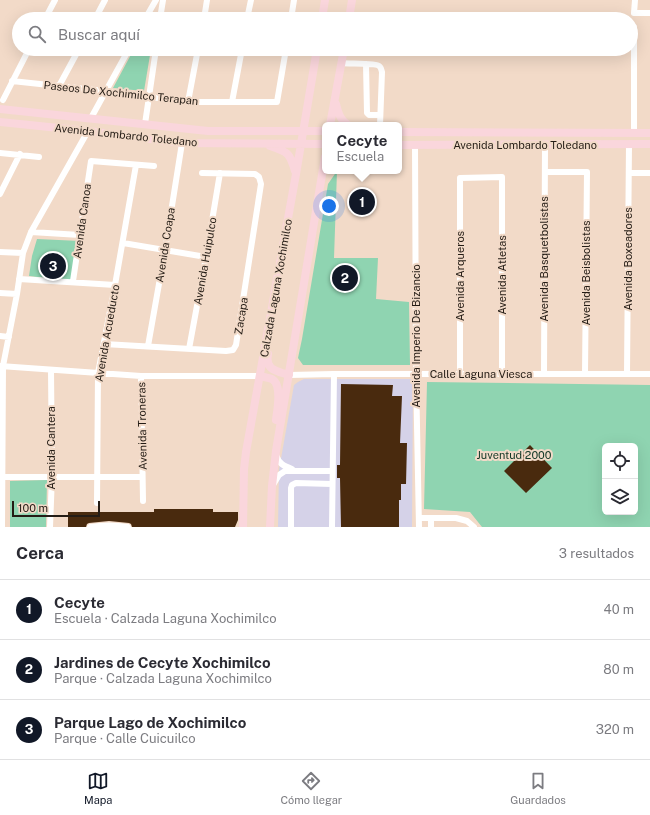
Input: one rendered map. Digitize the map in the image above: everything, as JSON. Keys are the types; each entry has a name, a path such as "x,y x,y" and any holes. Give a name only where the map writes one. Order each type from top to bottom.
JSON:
{"main road":[{"path":"323,12 325,0"},
{"path":"350,12 352,0"},
{"name":"Calzada Laguna Xochimilco","path":"243,527 245,459 316,56"},
{"path":"331,122 342,56"},
{"path":"335,98 340,117 343,122"},
{"name":"Avenida Lombardo Toledano","path":"0,109 208,131 322,131"},
{"name":"Avenida Lombardo Toledano","path":"0,122 182,143 322,144"},
{"path":"136,137 144,124"},
{"name":"Avenida Lombardo Toledano","path":"402,132 650,132"},
{"path":"547,145 576,141 580,137 581,132"},
{"path":"608,144 612,137 634,133"},
{"path":"262,144 287,153 291,158 296,174"},
{"name":"Avenida Lombardo Toledano","path":"402,145 650,144"},
{"path":"270,527 272,486 276,451 322,174"},
{"path":"278,278 278,295 267,360 270,367 274,370 289,375"},
{"path":"260,376 275,381 279,391 273,455 274,468"}],"street":[{"path":"49,12 55,0"},
{"path":"99,12 105,0"},
{"path":"149,12 156,0"},
{"path":"161,12 163,0"},
{"path":"205,12 207,0"},
{"path":"248,12 251,0"},
{"path":"292,12 294,0"},
{"path":"634,12 635,0"},
{"path":"638,13 650,13"},
{"path":"3,100 25,56"},
{"path":"59,86 75,56"},
{"path":"91,118 125,56"},
{"path":"144,124 155,56"},
{"path":"188,102 197,56"},
{"path":"232,102 241,56"},
{"name":"Paseos De Xochimilco Terapan","path":"12,81 148,96 188,102 277,102 285,56"},
{"path":"634,56 634,133"},
{"path":"341,63 378,65 381,67 380,122"},
{"path":"366,64 367,114 380,115"},
{"path":"2,527 2,366 20,278 23,253 31,232 88,131"},
{"name":"Avenida Coapa","path":"148,346 182,143"},
{"name":"Avenida Boxeadores","path":"627,374 629,144"},
{"name":"Avenida Imperio De Bizancio","path":"415,145 416,374 419,527"},
{"name":"Avenida Basquetbolistas","path":"544,374 545,172 547,145"},
{"path":"0,153 39,157"},
{"path":"0,194 20,154"},
{"name":"Avenida Canoa","path":"73,281 91,161 136,165"},
{"path":"136,165 154,166"},
{"name":"Avenida Acueducto","path":"97,503 98,373 123,243 136,165"},
{"name":"Avenida Beisbolistas","path":"545,172 586,172 585,374"},
{"path":"202,173 220,173"},
{"name":"Zacapa","path":"104,344 233,350 236,345 261,184 259,177 255,174 220,173"},
{"name":"Avenida Huipulco","path":"189,349 220,173"},
{"path":"628,173 650,173"},
{"name":"Avenida Arqueros","path":"460,374 460,178 502,177"},
{"name":"Avenida Atletas","path":"502,177 502,374"},
{"path":"31,232 80,235"},
{"path":"123,243 206,257"},
{"path":"0,252 23,253"},
{"path":"20,278 115,285"},
{"path":"0,293 17,294"},
{"path":"0,336 9,337"},
{"path":"2,366 141,376 260,376"},
{"name":"Avenida Cantera","path":"50,527 52,476 51,370"},
{"path":"332,527 334,374"},
{"name":"Calle Laguna Viesca","path":"289,375 650,374"},
{"name":"Avenida Troneras","path":"141,376 143,501"},
{"path":"276,451 277,458 281,464 293,470"},
{"path":"272,486 281,473 285,471 332,471"},
{"path":"1,477 142,477"},
{"path":"291,527 292,485 296,483 332,484"},
{"path":"419,518 462,519 474,527"},
{"path":"431,518 431,527"},
{"path":"90,527 128,527"}],"shaded area":[{"path":"304,379 413,379 412,527 278,527 279,470 294,385"}],"green space":[{"path":"130,56 150,56 144,91 113,88"},
{"path":"335,174 337,174 334,258 378,258 376,299 409,302 410,365 303,365 298,358 328,184"},
{"path":"37,239 80,241 73,281 29,276 32,256"},
{"name":"Juventud 2000","path":"427,382 650,385 650,527 482,527 470,512 424,509"},
{"path":"47,480 46,527 10,527 10,481"}],"building":[{"path":"341,384 393,385 392,396 402,396 400,443 407,443 406,484 401,484 401,500 399,500 399,527 341,527 340,478 337,478 337,465 340,465"},
{"path":"530,445 552,468 526,493 504,471"},
{"path":"154,509 213,509 213,512 238,512 238,520 235,527 132,527 129,523 109,521 89,523 86,527 68,527 68,512 154,512"}],"place":[{"name":"Cecyte","path":"362,202"},
{"name":"Parque Lago de Xochimilco","path":"53,266"},
{"name":"Jardines de Cecyte Xochimilco","path":"345,278"}]}
